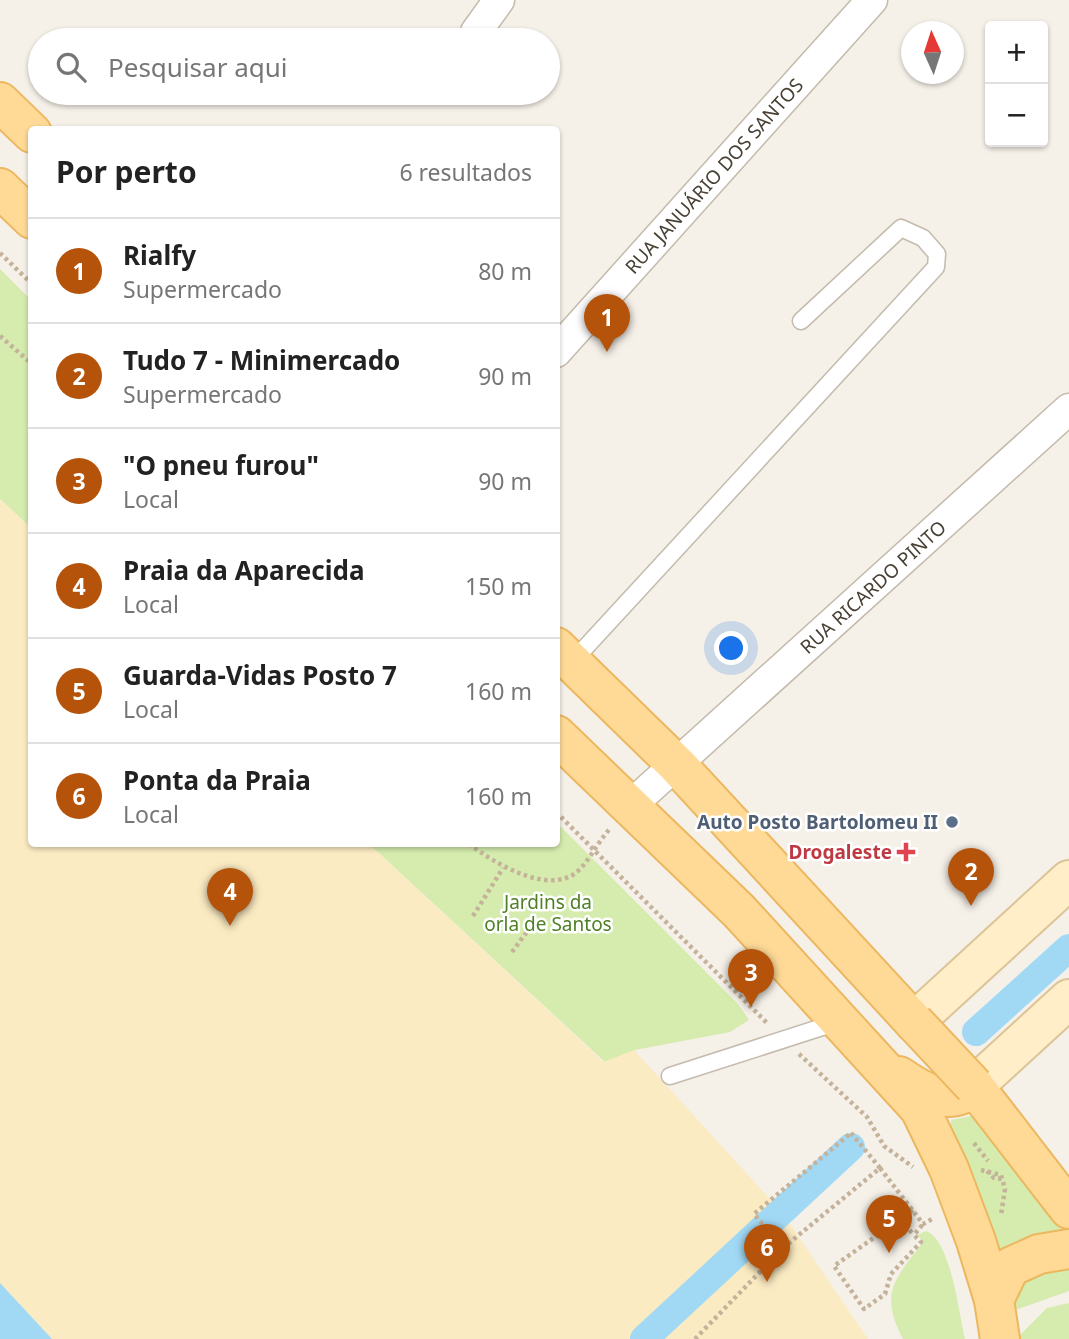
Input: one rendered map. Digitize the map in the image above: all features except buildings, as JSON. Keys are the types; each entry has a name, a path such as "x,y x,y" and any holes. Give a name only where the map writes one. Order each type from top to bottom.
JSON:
{"main road":[{"path":"0,102 28,129"},
{"path":"0,188 28,215"},
{"path":"564,654 677,765 974,1086 1069,1209"},
{"path":"560,739 739,911 885,1067 926,1103 995,1300 1000,1339"},
{"path":"914,1022 1069,880"},
{"path":"926,1103 955,1096 974,1086 1069,999"},
{"path":"995,1300 1010,1267 1039,1254 1069,1249"}],"street":[{"path":"479,28 499,0"},
{"name":"RUA JANUÁRIO DOS SANTOS","path":"560,348 872,0"},
{"name":"RUA RICARDO PINTO","path":"630,807 1069,409"}],"lane":[{"path":"564,654 936,267 937,254 923,238 901,228 801,321"},
{"path":"670,1076 842,1021"}],"path":[{"path":"0,253 28,280"},
{"path":"0,336 28,361"},
{"path":"473,847 503,867 536,878 557,878 579,870 593,849 630,807"},
{"path":"560,816 783,1038 867,1117 877,1139"},
{"path":"473,916 503,867"},
{"path":"512,952 528,929"},
{"path":"783,1248 754,1214 851,1133 923,1224"},
{"path":"695,1339 783,1248 880,1168"},
{"path":"986,1170 994,1178 1002,1179"},
{"path":"900,1220 921,1242 891,1274 885,1294 864,1309 834,1266 913,1210"},
{"path":"914,1235 923,1224 936,1217"}],"green space":[{"path":"0,269 28,297 28,525 0,499"},
{"name":"Jardins da orla de Santos","path":"560,826 738,1004 749,1020 730,1032 635,1050 605,1062 372,847 560,847"},
{"path":"971,1116 1013,1164 1063,1230 1043,1234 995,1259 951,1134 951,1120"},
{"path":"926,1231 935,1237 948,1263 965,1339 903,1339 896,1324 892,1311 893,1289 903,1269 920,1246 922,1241 918,1235"},
{"path":"1069,1261 1069,1291 1004,1314 1010,1287"},
{"path":"1069,1303 1069,1339 1020,1339 1019,1336 1047,1308"}],"sand":[{"path":"0,499 28,525 28,847 372,847 604,1062 634,1050 781,1211 868,1339 52,1339 0,1283"}],"water":[{"path":"0,1283 52,1339 0,1339"}],"waterway":[{"path":"976,1032 1069,948"},
{"path":"644,1339 851,1147"}],"place":[{"name":"Rialfy","path":"607,352"},
{"name":"Auto Posto Bartolomeu II","path":"952,822"},
{"name":"Drogaleste","path":"906,852"},
{"name":"Tudo 7 - Minimercado","path":"971,906"},
{"name":"Praia da Aparecida","path":"230,926"},
{"name":"\"O pneu furou\"","path":"751,1007"},
{"name":"Guarda-Vidas Posto 7","path":"889,1253"},
{"name":"Ponta da Praia","path":"767,1282"}]}
